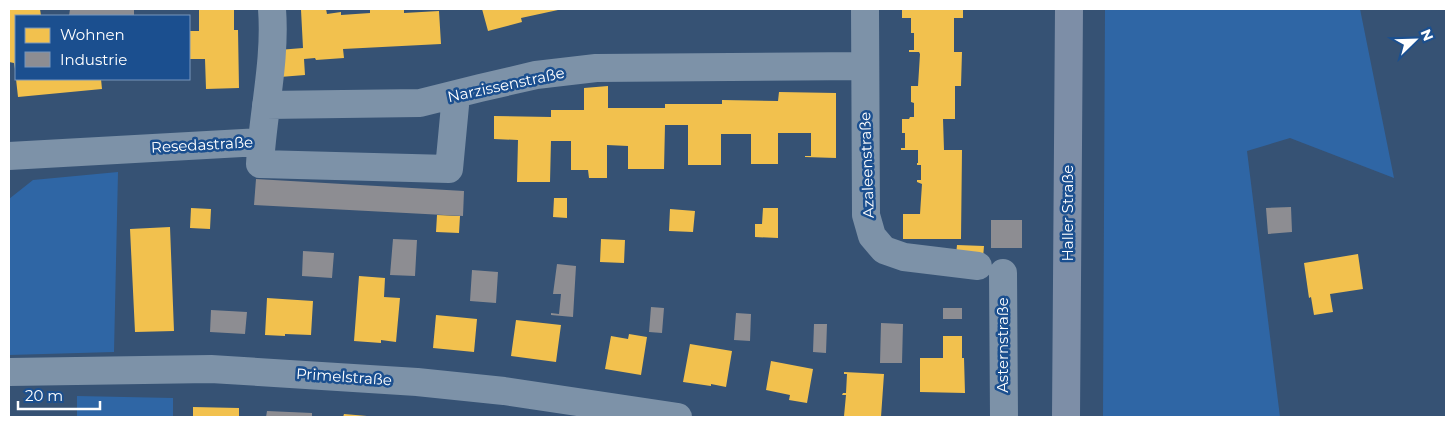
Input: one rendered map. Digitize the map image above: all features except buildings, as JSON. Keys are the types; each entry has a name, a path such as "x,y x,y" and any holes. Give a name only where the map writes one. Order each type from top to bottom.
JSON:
{"main road":[{"name":"Haller Straße","path":"1066,417 1069,9"}],"street":[{"name":"Resedastraße","path":"9,156 261,142 273,27 272,9"},
{"name":"Azaleenstraße","path":"865,9 866,215 872,236 884,250 904,257 990,270"},
{"name":"Narzissenstraße","path":"266,105 420,103 536,75 596,68 865,66"},
{"path":"261,142 260,164 449,168 456,95"},
{"name":"Asternstraße","path":"990,270 1004,417"},
{"name":"Primelstraße","path":"9,372 210,369 417,382 504,391 678,417"}],"shaded area":[{"path":"1105,9 1360,9 1394,178 1290,138 1247,151 1280,417 1103,417"},
{"path":"118,172 114,352 9,355 9,199 33,180"},
{"path":"77,396 173,398 173,417 77,417"}]}
